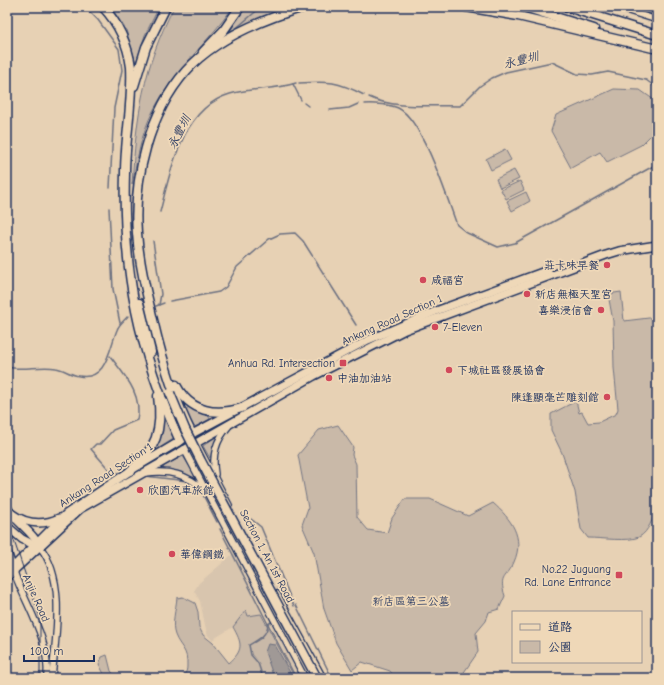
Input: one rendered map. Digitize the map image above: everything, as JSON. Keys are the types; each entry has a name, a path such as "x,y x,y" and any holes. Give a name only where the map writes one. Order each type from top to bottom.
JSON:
{"highway":[{"path":"103,7 115,23 126,46 131,67 130,104 124,172 125,232 129,278 144,349 155,382 182,445"},
{"path":"130,104 138,68 146,47 166,7"},
{"path":"240,7 224,30 186,71 167,98 159,113 146,151 138,190 137,233 135,246 143,297 154,348 168,394 201,461 317,678"},
{"path":"186,71 232,37 270,18 304,7"},
{"path":"466,7 518,16 655,49"},
{"path":"524,7 655,49"},
{"path":"567,7 632,27"},
{"path":"583,7 657,36"},
{"path":"125,232 148,343 183,436 312,678"},
{"path":"137,233 149,303 162,357 194,438"},
{"path":"162,357 183,396 193,406 204,411 218,413 242,408"},
{"path":"130,471 145,457 157,437 159,409 155,382"}],"main road":[{"name":"Ankang Road Section 1","path":"37,545 66,514 130,471 182,445 242,408 368,340 436,311 604,251 642,242 657,241"},
{"name":"Ankang Road Section 1","path":"194,438 232,422 371,346 405,330 606,254 619,250 657,245"},
{"name":"Ankang Road Section 1","path":"14,572 17,563 80,509 140,474 182,445"},
{"path":"7,507 37,545"},
{"path":"11,513 20,519 37,523 50,521 66,514"},
{"path":"7,526 22,539 37,545"},
{"path":"7,552 14,572 7,577"}],"street":[{"path":"616,7 657,20"},
{"path":"216,481 214,464 216,448 224,431 232,422"},
{"name":"Section 1, An 1st Road","path":"194,438 322,678"},
{"name":"Section 1, An 1st Road","path":"182,445 305,678"},
{"path":"140,474 164,472 180,474 194,481 208,493"},
{"path":"223,523 235,517"},
{"name":"Anjie Road","path":"37,545 45,554 51,570 57,599 57,629 52,678"},
{"name":"Anjie Road","path":"14,572 23,598 42,636 48,665 47,678"}],"shaded area":[{"path":"234,553 263,612 261,614 248,616 246,610 233,627 212,640 207,634 200,601 194,591 199,583"},
{"path":"277,586 326,678 297,678 293,671 257,597"},
{"path":"268,644 275,645 293,678 274,678 265,652"}],"green space":[{"path":"111,7 159,7 145,35 136,63 126,30"},
{"path":"174,7 233,7 170,83 153,111 145,129 132,185 136,137 143,93 155,51 163,29"},
{"path":"246,7 287,7 230,31"},
{"path":"614,89 640,90 657,102 657,129 641,145 607,162 600,152 571,168 551,131 556,115"},
{"path":"505,149 511,160 491,170 486,159"},
{"path":"514,170 519,179 500,188 496,179"},
{"path":"520,181 524,190 506,199 501,190"},
{"path":"526,192 530,201 512,211 507,201"},
{"path":"621,292 624,321 657,317 657,510 648,528 639,537 621,540 588,538 581,529 575,492 562,453 551,430 551,414 576,401 579,413 582,412 588,423 599,422 616,414 618,409 614,368 613,321 608,294"},
{"path":"189,407 200,413 208,415 210,419 193,428 184,410"},
{"path":"165,420 175,438 156,450 162,432 163,421"},
{"name":"新店區第三公墓","path":"338,425 353,447 352,455 356,464 357,517 368,530 387,533 392,518 405,499 430,499 468,516 493,503 505,515 514,529 518,544 517,553 514,562 503,580 502,584 505,596 499,609 489,612 486,621 476,633 478,652 460,678 395,678 390,671 362,662 352,670 336,643 324,609 314,553 302,525 308,508 298,455 319,430"},
{"path":"215,437 217,439 210,458 203,446"},
{"path":"183,456 195,475 193,478 181,472 163,469 164,466"},
{"path":"183,597 195,603 198,612 199,627 203,635 213,643 229,663 237,654 240,646 240,642 233,627 246,610 248,616 261,614 295,678 179,678 186,672 187,660 185,652 175,635 174,622 177,598"},
{"path":"107,655 111,671 117,678 106,678 99,664 102,657"}],"waterway":[{"path":"85,7 98,20 119,49 122,70 114,108 110,188"},
{"path":"233,31 261,7"},
{"path":"631,7 657,16"},
{"name":"永豐圳","path":"369,97 379,101 401,105 460,106 480,86 492,78 506,72 552,62 577,74 592,75 608,72 646,80 657,88"},
{"name":"永豐圳","path":"160,212 174,160 181,142 200,112 214,101 230,94 280,87 296,83"},
{"name":"永豐圳","path":"299,83 333,83 347,87 364,95"},
{"path":"293,84 301,100"},
{"path":"304,103 308,106"},
{"path":"330,110 349,108 358,104"},
{"path":"365,104 382,104 395,107 407,115 425,143 441,179 457,225 467,233 498,247 515,243 657,164"},
{"path":"109,208 113,289 120,323"},
{"path":"170,301 219,292 226,287 237,267 269,239 280,234 295,233 303,241 356,325"},
{"name":"永豐圳","path":"153,241 161,294 159,305"},
{"name":"永豐圳","path":"156,306 164,303"},
{"path":"7,367 50,367 79,376 96,374 106,362 120,324 128,316"},
{"path":"110,356 135,393 138,411 137,420 113,430 100,444 96,444 91,449 112,473 121,473"},
{"path":"145,476 187,481 203,495 217,522"},
{"path":"251,519 261,527 294,606"},
{"path":"220,529 268,624 264,635 249,645 251,655 258,663 263,678"},
{"path":"296,605 332,678"},
{"path":"273,621 268,624 296,678"}],"tram line":[{"path":"7,520 40,618 40,678"}],"place":[{"name":"莊卡味早餐","path":"607,265"},
{"name":"咸福宮","path":"423,280"},
{"name":"新店無極天聖宮","path":"527,294"},
{"name":"喜樂浸信會","path":"601,310"},
{"name":"7-Eleven","path":"435,327"},
{"name":"Anhua Rd. Intersection","path":"343,363"},
{"name":"下城社區發展協會","path":"449,370"},
{"name":"中油加油站","path":"329,378"},
{"name":"陳逢顯毫芒雕刻館","path":"607,397"},
{"name":"欣園汽車旅館","path":"140,490"},
{"name":"華偉鋼鐵","path":"172,554"},
{"name":"No.22 Juguang Rd. Lane Entrance","path":"619,575"}]}
